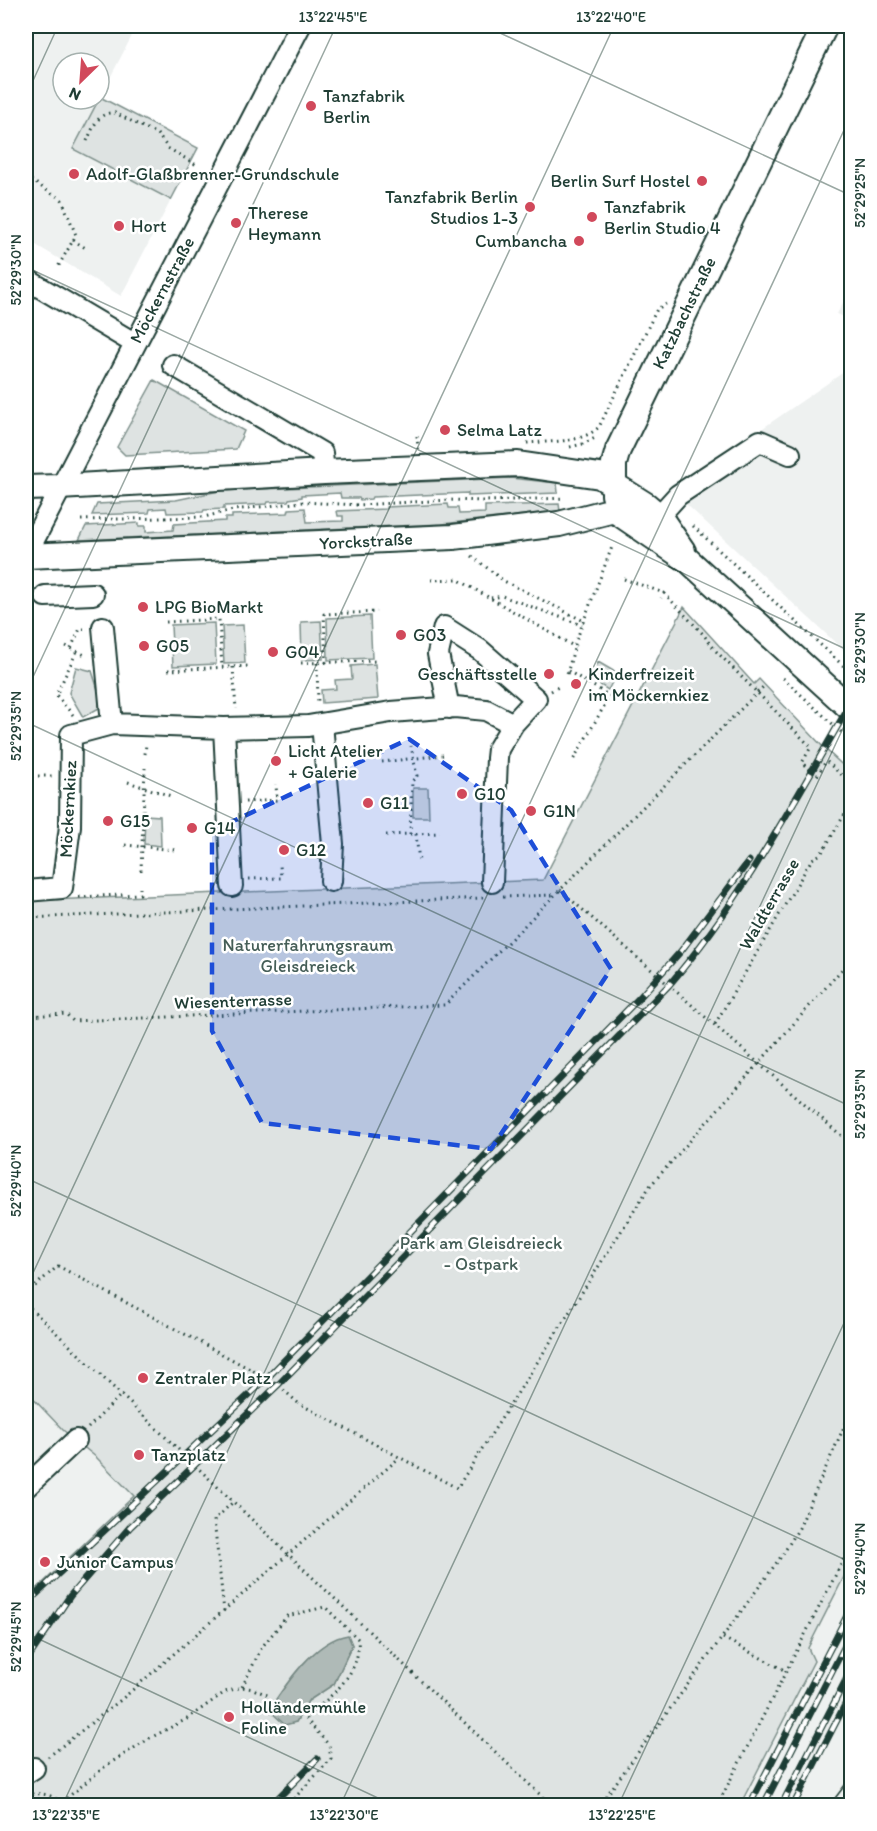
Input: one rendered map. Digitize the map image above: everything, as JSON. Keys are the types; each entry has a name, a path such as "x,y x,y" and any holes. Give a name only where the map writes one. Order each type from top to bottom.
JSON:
{"main road":[{"name":"Katzbachstraße","path":"614,510 614,464 618,450 825,26"},
{"path":"26,488 518,464 600,476 614,483 659,516 689,561"},
{"path":"614,510 689,561 852,710"},
{"name":"Yorckstraße","path":"26,556 453,537 559,524 614,510"}],"street":[{"name":"Möckernstraße","path":"26,556 59,487 300,26"},
{"path":"26,279 134,343"},
{"path":"173,365 322,453 324,472"},
{"path":"659,516 678,495 760,441 790,454"},
{"path":"45,596 93,594"},
{"path":"104,627 112,724"},
{"path":"449,708 438,654 444,627 480,650 536,699 513,724 498,749 492,882"},
{"path":"85,731 112,724 224,728 308,726 391,712 449,708 486,710 513,724"},
{"path":"322,724 333,844 331,881"},
{"path":"224,728 232,883"},
{"name":"Möckernkiez","path":"62,888 70,826 71,735 85,731"},
{"path":"26,891 62,888"},
{"path":"26,1487 76,1440"}],"path":[{"path":"26,88 29,82"},
{"path":"87,141 99,117 107,112 115,113 157,134 168,148 198,166"},
{"path":"26,177 62,200 75,235 58,267"},
{"path":"73,240 87,249"},
{"path":"522,443 581,438 592,434 599,427 657,309 677,301 688,303"},
{"path":"417,436 418,451"},
{"path":"570,447 596,438"},
{"path":"81,520 204,516 233,510 303,502 359,505 448,500 565,498 565,491"},
{"path":"572,762 610,696 567,673 612,547"},
{"path":"469,554 504,581 583,623"},
{"path":"738,567 852,674"},
{"path":"431,580 457,579 575,647"},
{"path":"624,579 664,593 756,692 811,747 802,763 817,776 826,761 852,784"},
{"path":"661,598 664,593"},
{"path":"491,598 502,596 583,623"},
{"path":"326,663 324,614 377,612"},
{"path":"166,622 219,619 222,667"},
{"path":"71,648 80,629"},
{"path":"77,651 56,695 85,731"},
{"path":"301,663 379,661"},
{"path":"317,663 318,685"},
{"path":"168,670 249,666"},
{"path":"233,667 235,696"},
{"path":"26,918 555,895 765,685"},
{"path":"411,746 417,776 412,781 411,834"},
{"path":"382,762 443,755"},
{"path":"141,871 145,768"},
{"path":"26,776 71,777"},
{"path":"128,782 171,796"},
{"path":"228,803 277,800 276,784"},
{"name":"Waldterrasse","path":"715,1024 812,859 821,854 852,802"},
{"path":"386,836 440,833"},
{"path":"416,834 419,862"},
{"path":"125,845 176,850"},
{"path":"232,883 281,878 280,865"},
{"path":"62,888 75,897 140,894 140,888"},
{"path":"560,890 852,1145"},
{"name":"Wiesenterrasse","path":"26,1016 66,1014 73,1021 445,1005 555,895"},
{"path":"26,1294 58,1266 261,1375 278,1385 298,1403 457,1488 650,1186 852,958"},
{"path":"26,1304 552,1806"},
{"path":"76,1440 121,1395"},
{"path":"598,1806 759,1589 799,1528 852,1409"},
{"path":"30,1770 122,1699 399,1458"},
{"path":"224,1611 214,1520 233,1502"},
{"path":"717,1806 852,1543"},
{"path":"243,1688 262,1647 287,1616 325,1607 358,1639 356,1665 337,1691 305,1718 329,1745 331,1759 287,1806"},
{"path":"723,1638 786,1671"},
{"path":"62,1802 107,1765 186,1719 225,1692 243,1688 253,1689 270,1696"},
{"path":"26,1795 36,1793 50,1795 66,1806"}],"highlighted area":[{"path":"409,739 511,810 611,969 491,1149 262,1123 212,1031 212,831"}],"shaded area":[{"name":"Adolf-Glaßbrenner-Grundschule","path":"26,26 137,26 111,76 111,51 51,51 51,111 93,111 73,149 171,200 121,296 26,239"},
{"path":"851,287 851,320 837,314"},
{"path":"851,367 851,657 672,491"},
{"path":"26,1391 63,1430 97,1458 134,1496 26,1643"},
{"path":"851,1563 851,1805 741,1806 814,1661 808,1649"},
{"path":"348,1635 352,1645 334,1684 308,1701 296,1722 285,1725 269,1710 284,1688 313,1654 324,1645"}],"green space":[{"path":"111,103 198,148 171,200 73,149 93,111 111,111"},
{"path":"154,380 244,431 236,449 125,455 117,447"},
{"path":"510,478 557,483 558,493 468,496 468,493 372,497 360,500 359,498 341,498 340,493 302,495 302,497 288,501 224,506 224,509 204,510 203,512 167,513 166,508 150,509 149,513 92,515 97,504 176,500 219,491"},
{"path":"448,504 449,508 458,508 459,514 485,513 485,506 559,504 560,511 442,524 79,540 86,526 139,523 139,526 146,526 146,532 173,530 174,524 225,521 225,518 232,518 232,515 288,513 289,509 305,508 307,522 343,521 343,516 338,516 337,511"},
{"name":"Park am Gleisdreieck - Ostpark","path":"684,607 754,684 759,679 824,748 851,773 851,1563 808,1648 814,1661 740,1805 26,1805 26,1599 134,1496 97,1458 63,1430 26,1391 26,901 543,880","holes":["348,1636 352,1645 334,1684 308,1701 296,1722 269,1710 293,1676 313,1654 336,1639"]},
{"path":"370,616 372,658 328,660 327,618"},
{"path":"321,621 323,659 302,660 301,622"},
{"path":"214,623 216,664 173,666 171,625"},
{"path":"243,625 245,663 224,664 222,626"},
{"path":"598,662 617,673 608,690 594,681"},
{"path":"375,664 378,699 322,703 321,690 336,689 335,680 352,679 351,666"},
{"path":"76,667 92,671 99,693 99,708 83,717 69,693"},
{"path":"413,788 428,788 429,817 413,817"},
{"path":"145,815 160,816 161,846 144,844"}],"tram line":[{"path":"829,1806 852,1776"},
{"path":"845,1806 852,1797"}],"railway":[{"path":"26,1661 70,1596 130,1527 278,1385 669,985 721,918 767,848 852,701"},
{"path":"26,1604 267,1378 640,997 681,951 749,861"},
{"path":"749,1806 852,1606"},
{"path":"763,1806 852,1632"},
{"path":"781,1806 852,1668"},
{"path":"793,1806 852,1691"},
{"path":"270,1806 317,1759"}],"place":[{"name":"Tanzfabrik Berlin","path":"311,106"},
{"name":"Adolf-Glaßbrenner-Grundschule","path":"74,174"},
{"name":"Berlin Surf Hostel","path":"702,181"},
{"name":"Tanzfabrik Berlin Studios 1-3","path":"530,207"},
{"name":"Tanzfabrik Berlin Studio 4","path":"592,217"},
{"name":"Therese Heymann","path":"236,223"},
{"name":"Hort","path":"119,226"},
{"name":"Cumbancha","path":"579,241"},
{"name":"Selma Latz","path":"445,430"},
{"name":"LPG BioMarkt","path":"143,607"},
{"name":"G03","path":"401,635"},
{"name":"G05","path":"144,646"},
{"name":"G04","path":"273,652"},
{"name":"Geschäftsstelle","path":"549,674"},
{"name":"Kinderfreizeit im Möckernkiez","path":"576,684"},
{"name":"Licht Atelier + Galerie","path":"276,761"},
{"name":"G10","path":"462,794"},
{"name":"G11","path":"368,803"},
{"name":"G1N","path":"531,811"},
{"name":"G15","path":"108,821"},
{"name":"G14","path":"192,828"},
{"name":"G12","path":"284,850"},
{"name":"Zentraler Platz","path":"143,1378"},
{"name":"Tanzplatz","path":"139,1455"},
{"name":"Junior Campus","path":"45,1562"},
{"name":"Holländermühle Foline","path":"229,1717"}],"park label":[{"name":"Naturerfahrungsraum Gleisdreieck","path":"308,955"}]}
